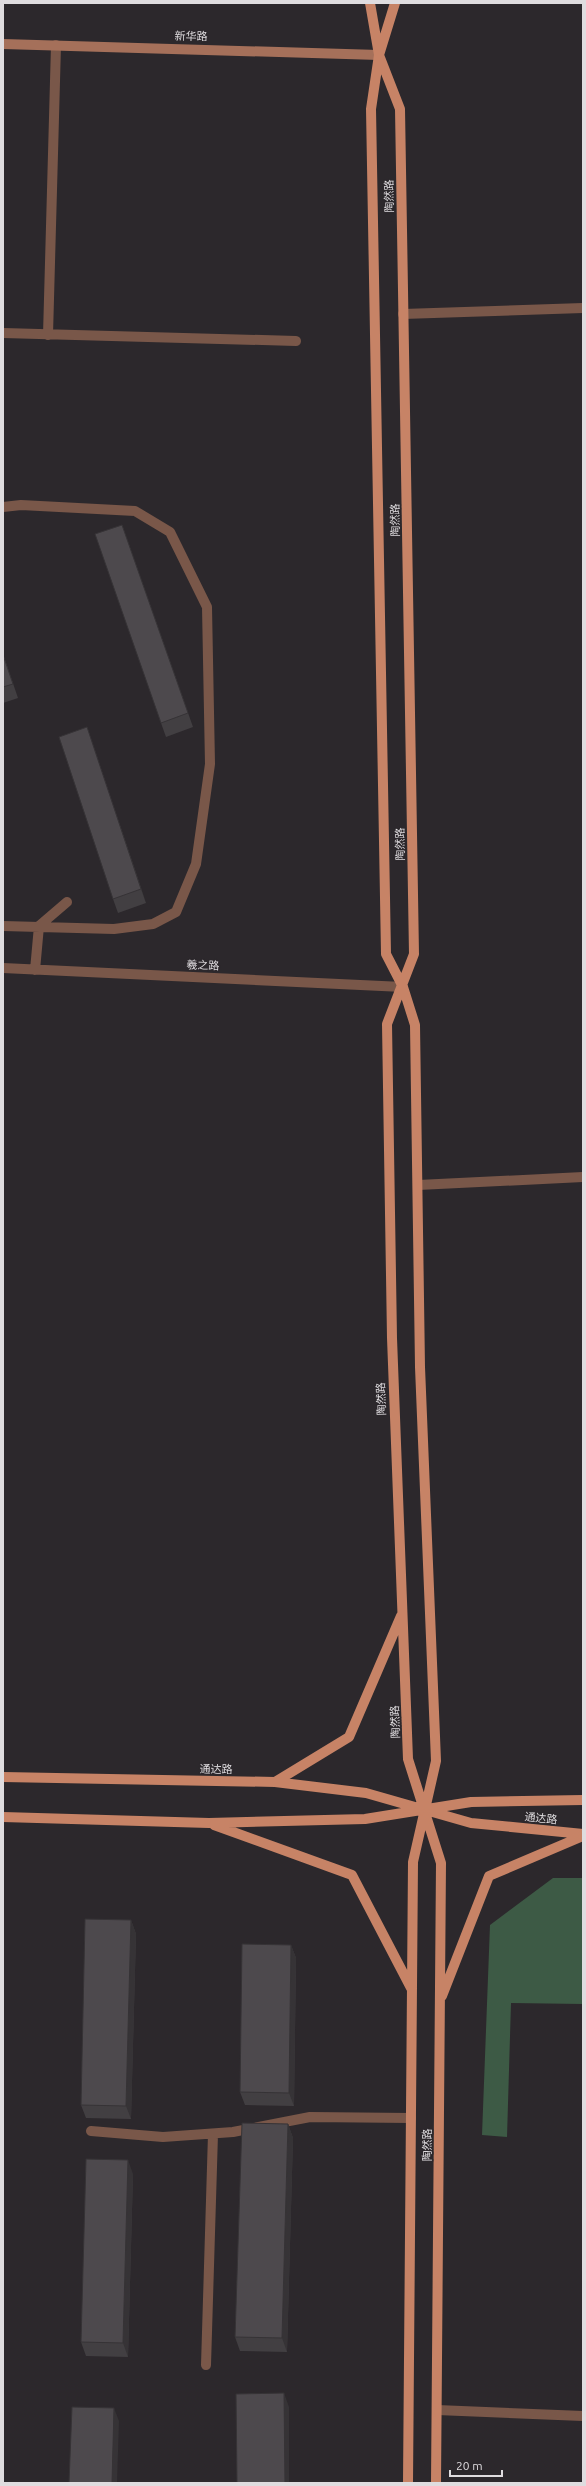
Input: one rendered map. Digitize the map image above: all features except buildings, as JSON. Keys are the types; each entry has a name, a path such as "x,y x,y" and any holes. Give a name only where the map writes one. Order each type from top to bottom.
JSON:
{"main road":[{"name":"陶然路","path":"370,3 379,55 400,109 414,954 403,987 387,1024 392,1360 408,1759 426,1809 441,1863 436,2483"},
{"name":"陶然路","path":"395,3 379,55 371,108 386,954 403,987 415,1025 420,1367 436,1761 413,1862 408,2483"},
{"name":"新华路","path":"3,44 379,55"},
{"path":"275,1782 349,1737 402,1612"},
{"name":"通达路","path":"3,1777 275,1782 366,1794 426,1809 471,1823 583,1835"},
{"name":"通达路","path":"3,1817 209,1823 365,1819 471,1802 583,1800"},
{"path":"209,1823 352,1875 412,1991"},
{"path":"440,2001 489,1876 583,1835"}],"street":[{"path":"48,335 56,45"},
{"path":"403,314 583,308"},
{"path":"3,333 296,342"},
{"path":"3,506 21,505 135,511 170,532 207,607 210,764 196,864 176,912 153,924 114,929 3,926"},
{"path":"35,970 39,926 67,902"},
{"name":"羲之路","path":"3,968 403,987"},
{"path":"418,1185 583,1177"},
{"path":"91,2131 163,2138 234,2132 310,2117 411,2118"},
{"path":"206,2365 213,2134"},
{"path":"437,2410 583,2416"}],"green space":[{"path":"553,1878 583,1878 583,2004 511,2003 507,2137 482,2135 490,1925"}]}
